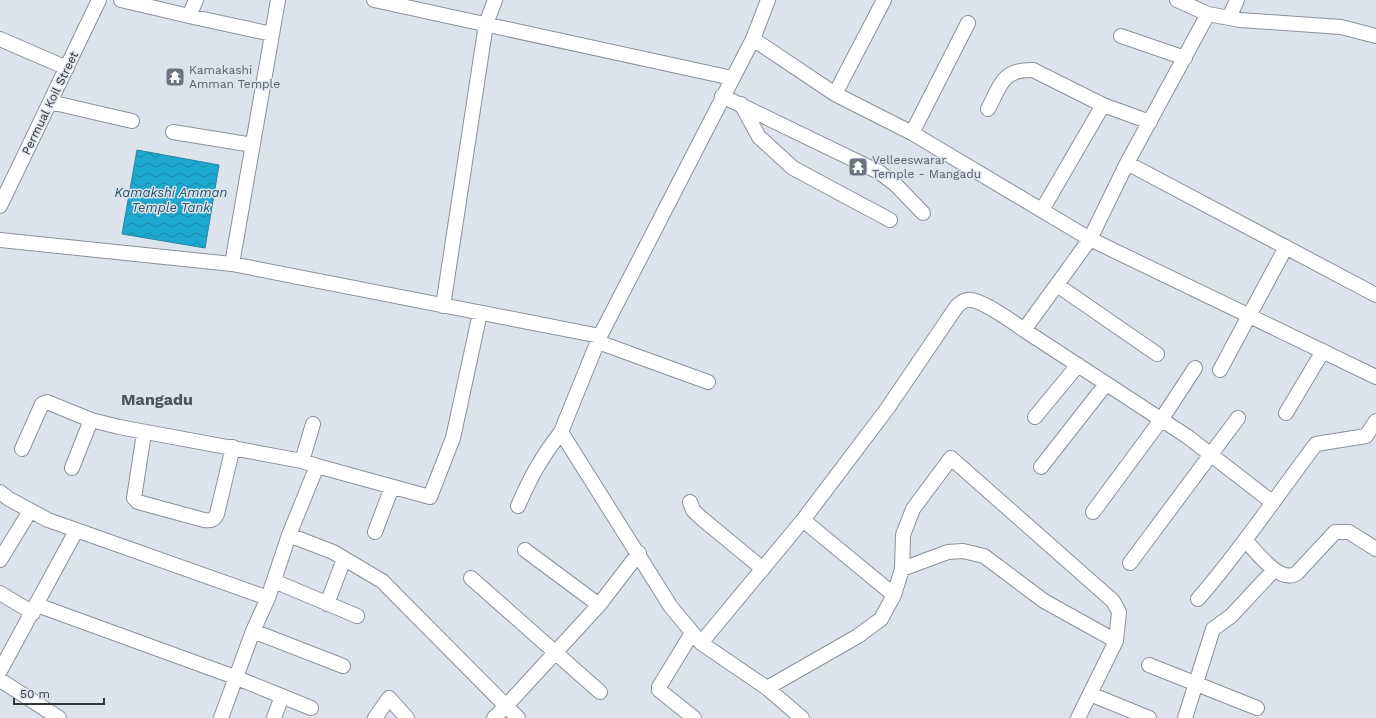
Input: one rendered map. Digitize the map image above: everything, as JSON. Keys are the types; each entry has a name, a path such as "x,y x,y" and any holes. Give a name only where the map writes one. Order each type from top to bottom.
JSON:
{"street":[{"name":"Permual Koil Street","path":"0,206 99,0"},
{"path":"121,0 272,34"},
{"path":"190,16 196,0"},
{"path":"232,264 278,0"},
{"path":"374,0 732,78"},
{"path":"443,306 486,24 495,0"},
{"path":"518,506 532,473 542,456 562,432 599,339 722,96 753,39 768,0"},
{"path":"835,94 884,0"},
{"path":"1177,0 1208,14 1229,18 1341,27 1376,36"},
{"path":"1229,18 1237,0"},
{"path":"1024,330 1090,239 1127,163 1208,14"},
{"path":"912,133 968,23"},
{"path":"1120,36 1185,58"},
{"path":"0,39 67,68"},
{"path":"753,39 835,94 912,133 1090,239 1376,377"},
{"path":"988,109 1004,78 1011,73 1021,70 1033,70 1102,105 1150,122"},
{"path":"722,96 879,172 895,184 923,213"},
{"path":"50,102 132,121"},
{"path":"741,104 759,137 793,168 890,220"},
{"path":"1042,210 1102,105"},
{"path":"173,132 252,145"},
{"path":"1127,163 1376,295"},
{"path":"0,240 232,264 480,313 599,339 708,382"},
{"path":"1220,370 1286,247"},
{"path":"1057,285 1157,354"},
{"path":"694,718 660,690 659,687 696,638 763,569 803,520 887,409 957,306 964,301 971,300 980,302 1078,365 1211,455 1272,502"},
{"path":"22,449 42,404 47,402 91,420 144,433 302,460 317,466 430,497 453,438 480,313"},
{"path":"1286,413 1323,351"},
{"path":"1035,417 1078,365"},
{"path":"1093,512 1161,420 1195,368"},
{"path":"1041,467 1106,384"},
{"path":"1130,563 1238,418"},
{"path":"72,468 91,420"},
{"path":"1198,599 1224,570 1272,502 1316,444 1366,436 1376,421"},
{"path":"302,460 312,424"},
{"path":"562,432 639,553 671,607 696,638 767,688 802,718"},
{"path":"144,433 134,498 138,502 210,521 215,518 217,514 233,447"},
{"path":"767,688 858,636 881,619 894,595 902,569 903,535 913,509 951,458 1113,601 1119,612 1116,641 1078,718"},
{"path":"221,718 253,631 268,598 289,535 317,466"},
{"path":"375,532 392,487"},
{"path":"0,492 9,499 48,520 268,598"},
{"path":"690,502 693,510 700,517 763,569"},
{"path":"0,560 30,511"},
{"path":"803,520 894,595"},
{"path":"1,667 35,609 76,531"},
{"path":"1245,540 1274,570 1286,576 1292,576 1335,532 1349,532 1376,550"},
{"path":"289,535 333,552 382,581 518,718"},
{"path":"526,550 599,606"},
{"path":"902,569 948,552 963,551 984,556 1044,600 1116,641"},
{"path":"494,718 599,606 639,553"},
{"path":"327,604 344,559"},
{"path":"1184,718 1196,685 1213,628 1231,616 1274,570"},
{"path":"471,578 557,652 600,692"},
{"path":"274,581 357,616"},
{"path":"0,593 35,609 236,678 311,708"},
{"path":"253,631 343,666"},
{"path":"1149,665 1257,708"},
{"path":"0,680 59,718"},
{"path":"1090,694 1149,718"},
{"path":"274,718 282,696"},
{"path":"375,718 388,698 407,718"}],"water":[{"name":"Kamakshi Amman Temple Tank","path":"137,150 219,165 205,248 122,234"}],"place":[{"name":"Kamakashi Amman Temple","path":"175,77"},
{"name":"Velleeswarar Temple - Mangadu","path":"858,167"}],"district":[{"name":"Mangadu","path":"157,399"}]}
